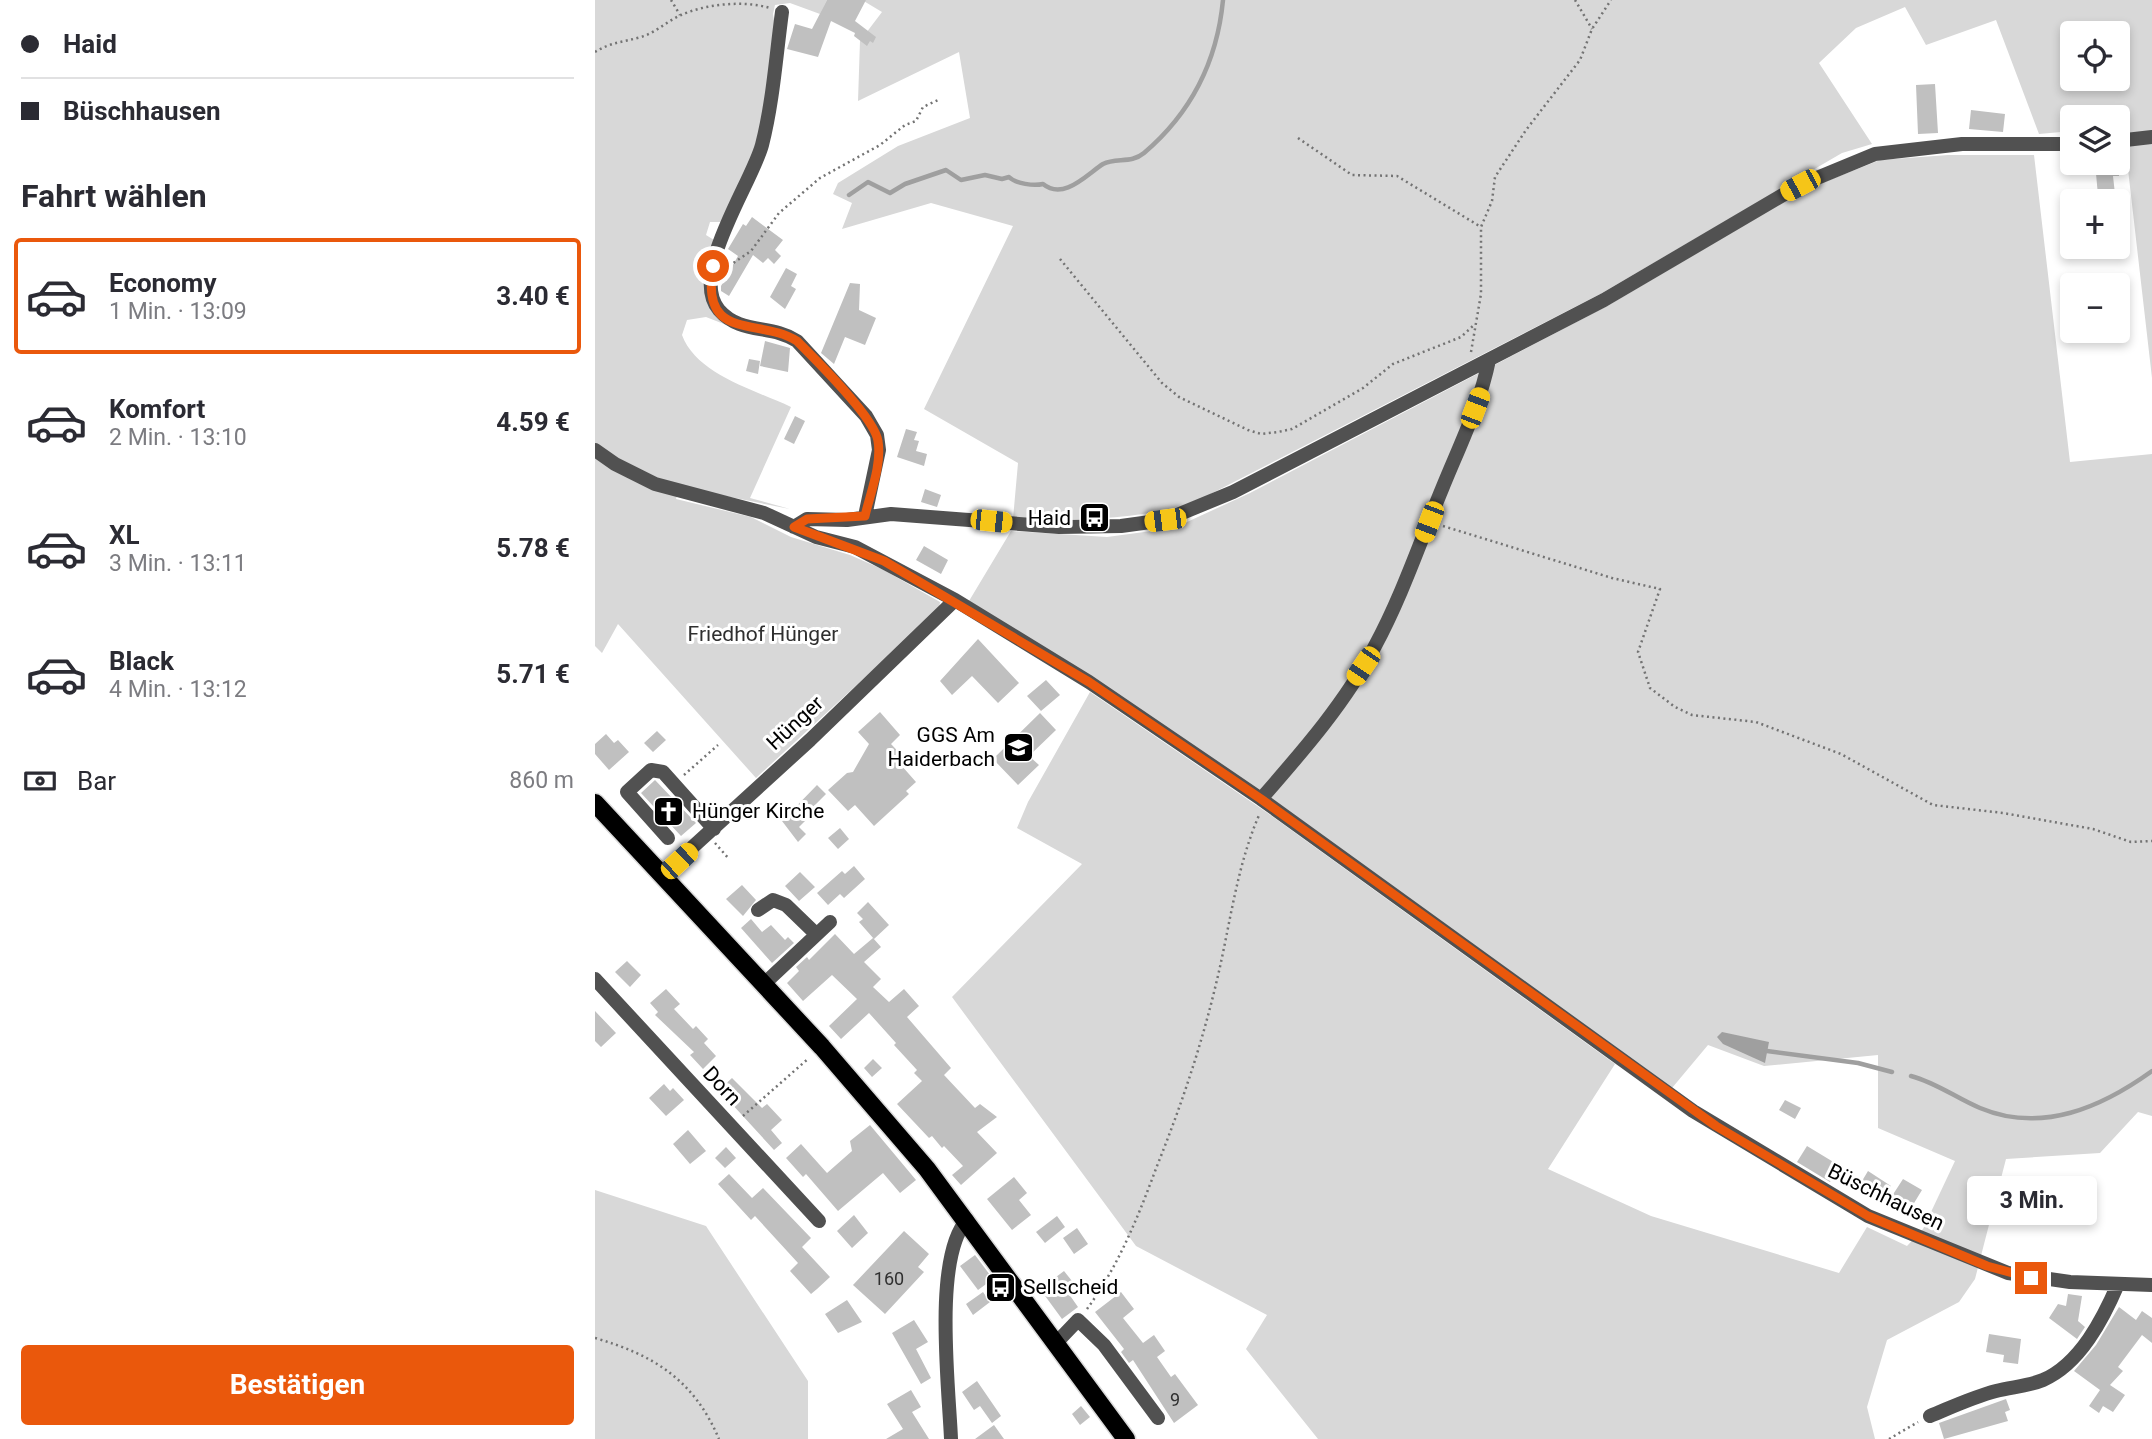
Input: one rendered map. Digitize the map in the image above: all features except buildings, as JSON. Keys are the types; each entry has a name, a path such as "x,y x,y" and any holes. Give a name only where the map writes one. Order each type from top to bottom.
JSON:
{"main road":[{"path":"595,803 822,1047 967,1220 1126,1439"}],"street":[{"path":"782,12 762,146 722,234 711,291 718,309 738,325 784,334 797,341 871,423 879,450 865,516"},
{"path":"2130,140 2152,137"},
{"path":"794,527 807,519 891,514 1016,524 1121,526 1165,520 1196,510 1604,300 1800,185 1875,154 1962,144 2060,144"},
{"path":"1261,799 1313,737 1374,649 1406,582 1484,383 1489,360"},
{"name":"Büschhausen","path":"595,450 615,464 656,484 764,513 794,527 875,556 955,600 1089,682 1261,799 1693,1111 1868,1216 1987,1266 2031,1278 2152,1285"},
{"name":"Hünger","path":"662,875 711,832 955,600"},
{"path":"668,838 627,792 651,770 663,772 711,832"},
{"path":"758,910 773,900 786,905 816,934"},
{"path":"764,984 830,922"},
{"name":"Dorn","path":"595,979 818,1221"},
{"path":"950,1439 947,1339 949,1276 954,1238 967,1220"},
{"path":"1930,1416 1993,1391 2043,1380 2059,1369 2090,1337 2106,1313 2118,1284"},
{"path":"1056,1342 1078,1320 1104,1345 1158,1418"}],"path":[{"path":"671,0 680,15"},
{"path":"1575,0 1592,29"},
{"path":"1474,366 1470,348 1481,293 1481,227 1492,201 1495,177 1526,130 1580,60 1592,29 1611,0"},
{"path":"595,52 610,43 643,37 680,15 711,6 763,5 782,12"},
{"path":"741,257 755,247 779,213 820,178 880,145 905,125 916,121 923,107 938,100"},
{"path":"1298,138 1352,174 1398,176 1481,227"},
{"path":"1060,259 1162,383 1179,397 1261,435 1292,429 1363,388 1393,364 1461,337 1475,324"},
{"path":"1429,522 1612,578 1660,589 1638,652 1650,688 1675,707 1692,715 1756,722 1841,754 1933,805 2045,820 2093,829 2131,842 2152,841"},
{"path":"673,785 718,745"},
{"path":"1078,1320 1113,1273 1190,1082 1216,985 1244,854 1261,810 1261,799"},
{"path":"711,832 729,859"},
{"path":"742,1117 822,1047"},
{"path":"595,1338 645,1355 667,1368 683,1383 719,1439"},
{"path":"1889,1439 1930,1416"}],"green space":[{"name":"Friedhof Hünger","path":"595,0 827,0 820,14 790,3 775,5 773,14 776,33 759,140 722,222 710,222 706,235 714,240 707,279 734,328 706,317 687,320 682,335 689,349 713,370 791,407 750,498 790,509 680,487 676,499 751,517 791,537 850,555 882,569 940,602 939,609 756,778 618,624 602,653 595,646"},
{"path":"862,0 2152,0 2152,378 2129,175 2130,105 2060,105 2060,132 2039,134 1996,20 1926,45 1905,7 1856,28 1819,63 1872,144 1842,153 1602,293 1193,503 1126,516 1013,519 1018,463 924,409 1013,226 931,203 842,229 852,203 833,194 838,183 898,146 970,118 959,52 858,101 860,41 882,12"},
{"path":"1948,155 2034,155 2070,462 2152,454 2152,1116 2138,1112 2100,1153 2006,1159 1975,1279 1959,1302 1887,1340 1867,1407 1875,1439 1318,1439 1246,1349 1267,1315 1136,1246 952,997 1082,864 1017,828 1028,802 1090,692 1269,814 1615,1064 1548,1169 1651,1216 1839,1273 1867,1227 1907,1246 1923,1229 1955,1161 1878,1128 1878,1055 1764,1066 1708,1045 1672,1088 969,601 1011,531 1107,537 1174,528 1250,493 1609,305 1802,191 1880,160"},
{"path":"595,1190 706,1226 808,1381 808,1439 595,1439"}],"shaded area":[{"path":"1722,1032 1769,1042 1765,1063 1723,1044 1717,1037"}],"waterway":[{"path":"849,195 868,182 890,193 905,184 946,170 961,180 985,175 1002,179 1009,177 1030,185 1067,188 1103,164 1139,156 1161,138 1188,104 1199,85 1215,45 1223,0"},
{"path":"1767,1051 1858,1063 1892,1072"},
{"path":"1911,1076 1980,1108 2026,1118 2071,1113 2113,1096 2152,1071"}],"place":[{"name":"Haid","path":"1094,518"},
{"name":"GGS Am Haiderbach","path":"1018,747"},
{"name":"Hünger Kirche","path":"669,811"},
{"name":"Sellscheid","path":"1000,1287"}],"route":[{"path":"713,266 711,291 718,309 738,325 784,334 797,341 866,416 877,435 879,450 865,516 847,520 807,519 794,527 816,537 855,547 884,561 955,600 1089,682 1261,799 1682,1103 1817,1188 1868,1216 1929,1242 1987,1266 2031,1278"}]}
